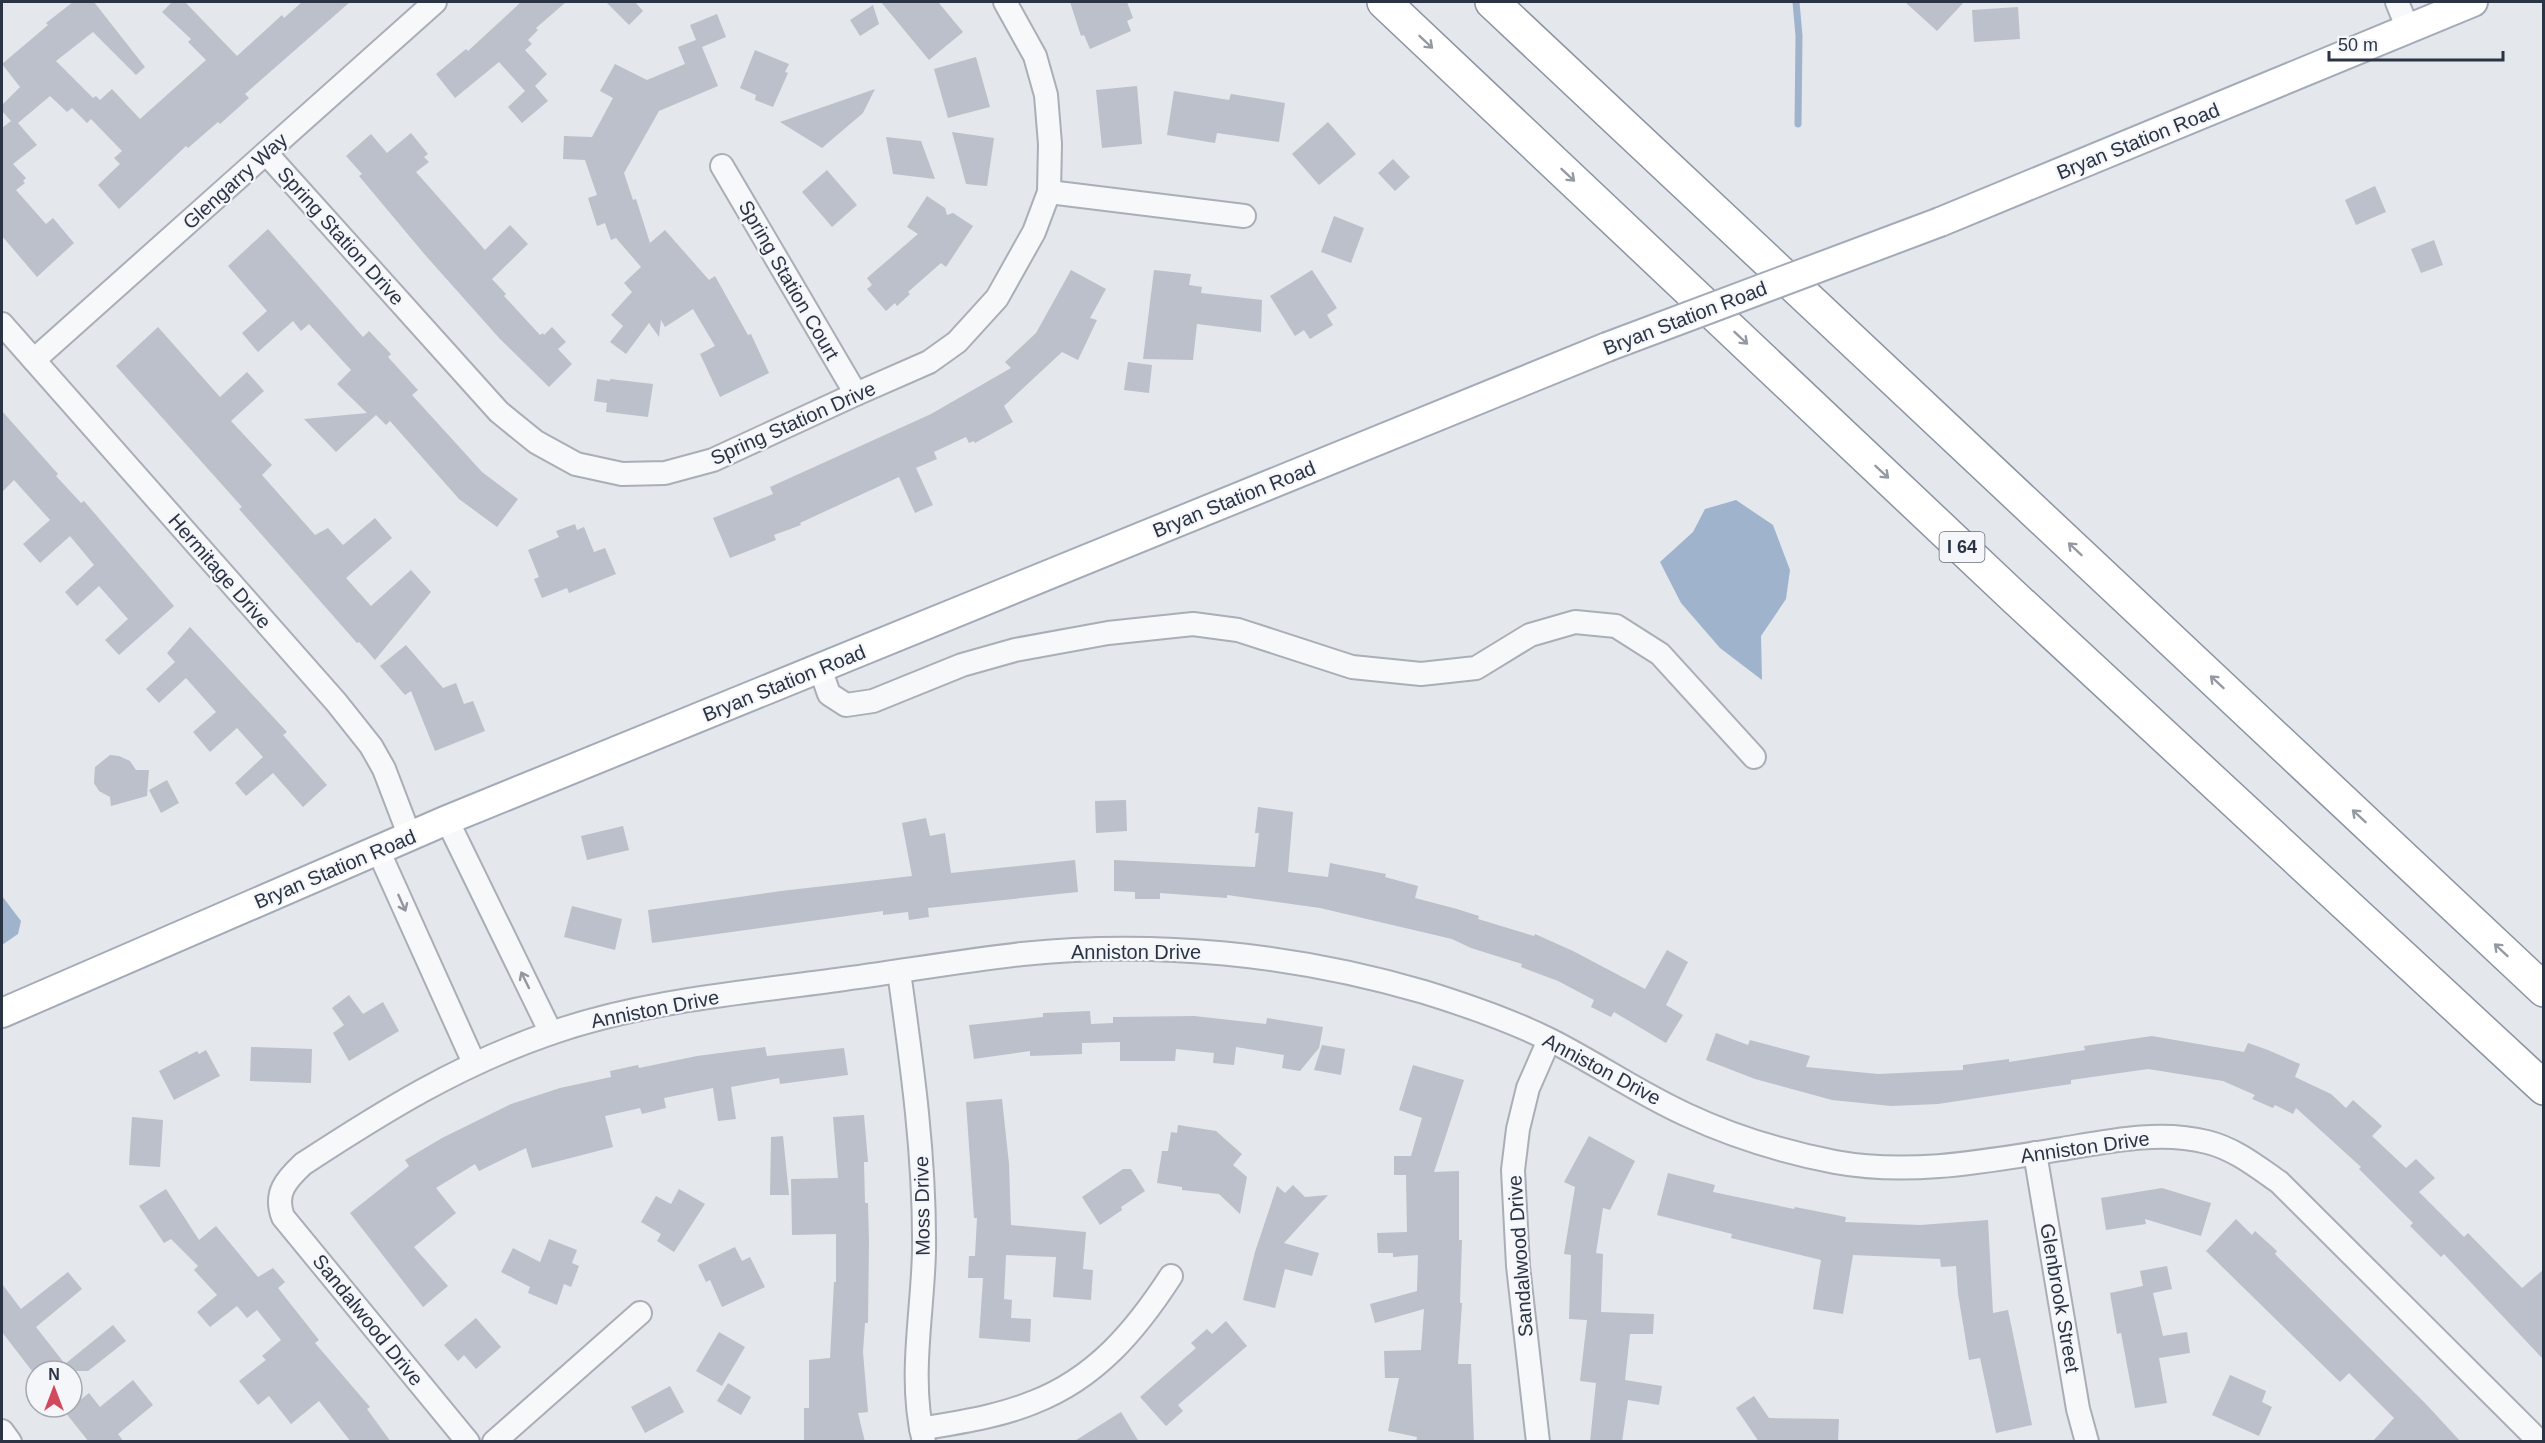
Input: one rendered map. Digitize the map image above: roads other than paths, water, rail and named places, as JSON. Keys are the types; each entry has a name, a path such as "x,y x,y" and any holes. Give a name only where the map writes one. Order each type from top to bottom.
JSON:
{"highway":[{"name":"I 64","path":"1384,2 2013,596 2544,1088"},
{"path":"1492,2 2544,990"}],"main road":[{"name":"Bryan Station Road","path":"2,1012 447,820 1607,347 1940,222 2408,28 2440,8 2473,2"}],"street":[{"name":"Glengarry Way","path":"34,360 435,2"},
{"name":"Spring Station Drive","path":"266,153 499,412 536,442 576,464 622,474 675,470 713,460 929,362 957,342 997,298 1034,232 1049,192 1050,144 1046,95 1035,56 1005,2"},
{"path":"2397,2 2408,28"},
{"name":"Spring Station Court","path":"722,166 856,394"},
{"path":"1049,192 1244,216"},
{"name":"Hermitage Drive","path":"2,324 350,720 371,747 384,769 410,837"},
{"path":"820,668 829,694 846,705 873,700 962,665 1015,650 1108,633 1193,624 1238,630 1352,667 1421,674 1476,668 1530,634 1575,622 1616,626 1660,654 1694,688 1754,757"},
{"path":"447,820 551,1033"},
{"path":"378,850 474,1063"},
{"name":"Anniston Drive","path":"279,1193 292,1174 321,1152 423,1088 474,1063 551,1033 609,1016 669,1003 1022,954 1089,950 1217,953 1271,959 1350,974 1423,992 1491,1015 1549,1040 1683,1114 1734,1135 1838,1163 1885,1168 1930,1168 2118,1139 2171,1137 2208,1142 2243,1156 2279,1182 2540,1442"},
{"name":"Moss Drive","path":"899,972 923,1166 924,1251 918,1348 923,1435"},
{"name":"Sandalwood Drive","path":"1538,1442 1518,1266 1513,1170 1518,1129 1528,1089 1549,1040"},
{"name":"Glenbrook Street","path":"2035,1153 2078,1409 2087,1442"},
{"name":"Sandalwood Drive","path":"279,1193 279,1208 283,1217 468,1442"},
{"path":"923,1435 1034,1402 1076,1380 1132,1332 1171,1276"},
{"path":"494,1442 640,1313"},
{"path":"2,1431 10,1442"}],"water":[{"path":"1736,500 1773,525 1790,570 1786,599 1761,636 1762,680 1720,648 1681,603 1660,562 1693,532 1705,509"},
{"path":"2,896 21,921 18,934 2,945"}],"waterway":[{"path":"1796,2 1799,36 1798,124"}]}
